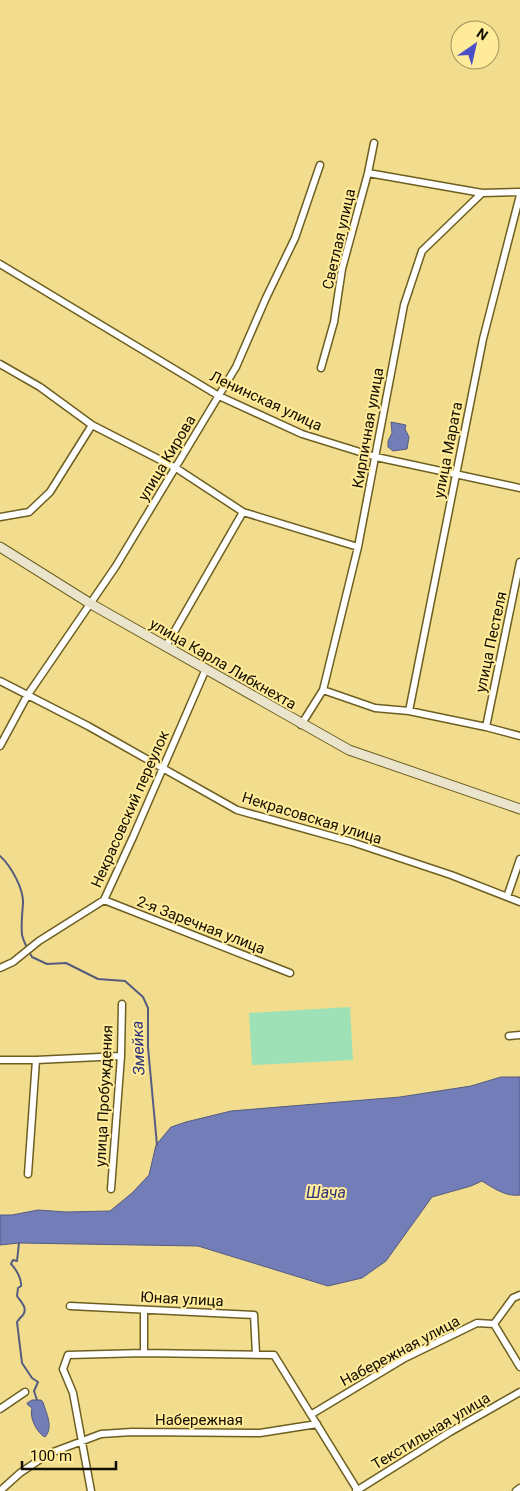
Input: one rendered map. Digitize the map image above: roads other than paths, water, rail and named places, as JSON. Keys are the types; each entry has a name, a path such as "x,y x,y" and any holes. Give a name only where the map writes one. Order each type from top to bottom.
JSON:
{"street":[{"name":"Светлая улица","path":"321,368 334,322 342,269 368,173 374,143"},
{"name":"улица Кирова","path":"0,746 27,696 116,566 236,367 295,238 320,165"},
{"path":"368,173 482,193 520,194"},
{"name":"Кирпичная улица","path":"323,690 358,547 404,304 422,251 482,193"},
{"name":"улица Марата","path":"409,711 483,340 520,194"},
{"name":"Ленинская улица","path":"0,264 219,396 302,434 376,457 520,488"},
{"path":"0,364 40,387 92,425 176,468 243,512 358,547"},
{"path":"0,517 29,512 50,492 92,425"},
{"path":"166,646 243,512"},
{"name":"улица Карла Либкнехта","path":"0,547 90,604 301,724 323,690"},
{"name":"улица Пестеля","path":"486,727 520,562"},
{"name":"Некрасовский переулок","path":"0,968 17,959 39,940 104,900 205,671"},
{"name":"Некрасовская улица","path":"0,681 88,726 237,810 352,842 451,875 520,902"},
{"path":"323,690 375,708 409,711 520,736"},
{"path":"301,724 349,750 520,809"},
{"path":"507,897 520,859"},
{"name":"2-я Заречная улица","path":"104,900 290,973"},
{"name":"улица Пробуждения","path":"111,1189 121,1056 122,1004"},
{"path":"509,1036 520,1035"},
{"path":"0,1060 121,1056"},
{"path":"28,1174 36,1060"},
{"path":"520,1295 513,1298 494,1324 520,1367"},
{"name":"Юная улица","path":"70,1306 254,1314 256,1354"},
{"path":"144,1310 144,1353"},
{"name":"Набережная улица","path":"312,1414 405,1358 478,1323 494,1324"},
{"path":"91,1491 73,1393 64,1369 68,1355 144,1353 274,1355 312,1414 357,1491"},
{"path":"0,1408 25,1392"},
{"name":"Текстильная улица","path":"357,1491 450,1432 520,1392"},
{"name":"Набережная","path":"0,1491 20,1473 48,1454 101,1434 132,1432 260,1432 317,1424"},
{"path":"516,1491 520,1488"}],"water":[{"path":"391,422 406,425 405,429 409,437 407,449 393,451 388,447 388,441 392,433"},
{"name":"Шача","path":"501,1077 520,1077 520,1195 505,1193 482,1181 432,1197 386,1261 362,1278 328,1286 198,1246 19,1243 0,1245 0,1215 12,1215 38,1210 66,1212 110,1211 132,1193 149,1175 156,1145 171,1127 231,1111 400,1097 471,1086"},
{"path":"32,1400 41,1400 43,1402 49,1424 48,1433 45,1437 34,1425 32,1408 27,1403"}],"waterway":[{"name":"Змейка","path":"0,856 19,885 23,898 22,935 32,957 47,964 66,963 98,979 125,981 143,997 148,1008 148,1047 157,1145"},
{"path":"19,1243 17,1261 13,1260 11,1264 21,1280 17,1296 25,1310 17,1322 22,1363 32,1378 38,1382 34,1391 37,1400"}]}
